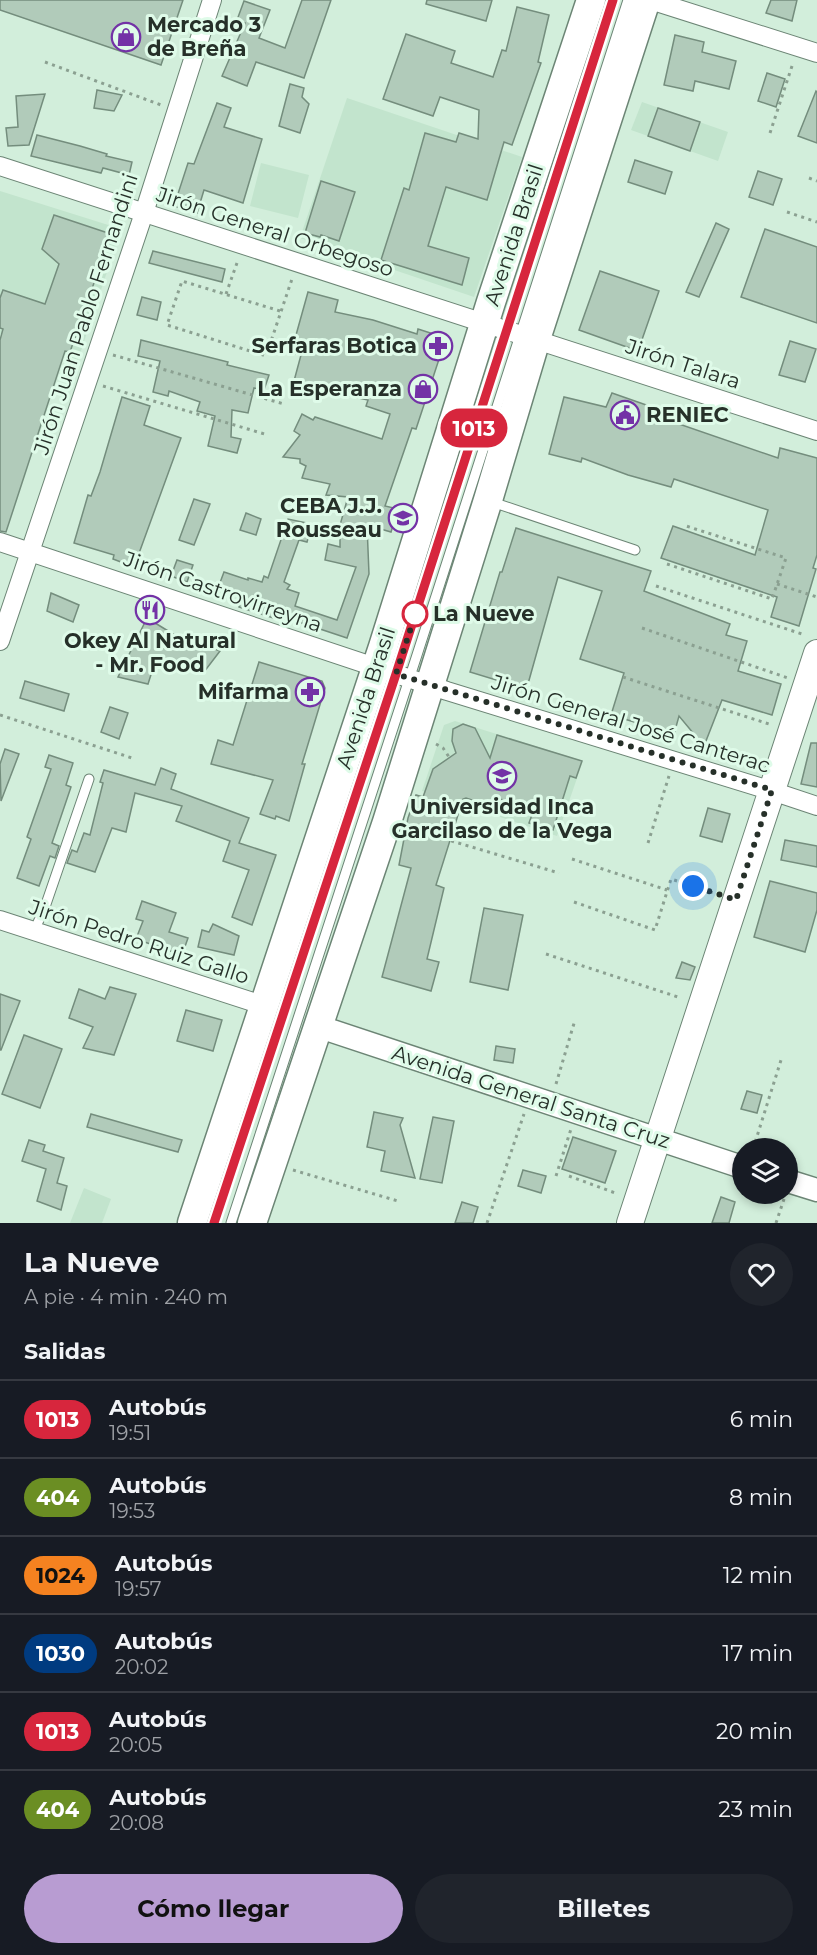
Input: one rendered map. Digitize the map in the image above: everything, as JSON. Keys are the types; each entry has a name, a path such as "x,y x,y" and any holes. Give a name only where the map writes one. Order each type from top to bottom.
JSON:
{"main road":[{"name":"Avenida Brasil","path":"252,1223 320,1027 387,822 403,677 512,332 591,0"},
{"name":"Avenida Brasil","path":"192,1223 265,1006 403,677 488,500 512,332 648,0"},
{"path":"633,1212 807,685 812,644"}],"street":[{"name":"Jirón Juan Pablo Fernandini","path":"0,641 144,213 212,0"},
{"path":"648,0 817,53"},
{"name":"Jirón General Orbegoso","path":"0,166 512,332"},
{"name":"Jirón Talara","path":"512,332 817,431"},
{"name":"Jirón Castrovirreyna","path":"0,542 403,677"},
{"name":"Jirón General José Canterac","path":"403,677 772,790 817,806"},
{"name":"Jirón Pedro Ruiz Gallo","path":"0,920 265,1006"},
{"name":"Avenida General Santa Cruz","path":"320,1027 732,1164"},
{"path":"798,1184 817,1190"}],"lane":[{"name":"Avenida Brasil","path":"231,1223 512,332 613,0"},
{"name":"Avenida Brasil","path":"512,332 628,0"},
{"path":"488,500 635,550"},
{"name":"Avenida Brasil","path":"214,1223 403,677"},
{"path":"34,931 89,779"}],"path":[{"path":"770,132 798,47"},
{"path":"45,62 176,111"},
{"path":"809,178 817,181"},
{"path":"787,212 817,222"},
{"path":"226,294 243,244"},
{"path":"280,311 182,281 167,325 266,356 297,262"},
{"path":"98,350 284,404"},
{"path":"88,380 268,435"},
{"path":"667,564 772,599 786,558 683,525"},
{"path":"777,584 817,597"},
{"path":"656,586 812,644"},
{"path":"642,628 807,685"},
{"path":"623,677 791,731"},
{"path":"0,715 132,758"},
{"path":"648,843 674,761"},
{"path":"387,822 559,873"},
{"path":"572,860 668,890"},
{"path":"574,902 655,930 671,879 736,900"},
{"path":"546,954 702,1005"},
{"path":"487,1223 575,1020"},
{"path":"756,1138 782,1057"},
{"path":"556,1176 576,1112"},
{"path":"272,1164 398,1201"},
{"path":"569,1176 633,1212"},
{"path":"776,1223 782,1204"}],"shaded area":[{"path":"347,98 522,157 474,297 300,238"},
{"path":"642,102 728,132 718,161 631,130"},
{"path":"261,163 309,175 298,218 250,206"},
{"path":"0,191 121,229 78,360 0,334"},
{"name":"Universidad Inca Garcilaso de la Vega","path":"455,721 583,761 557,836 422,791 444,725"},
{"path":"84,1188 111,1199 102,1223 70,1223"}],"building":[{"name":"Mercado 3 de Breña","path":"0,0 183,0 161,65 0,10"},
{"path":"302,0 331,0 304,78 256,62 247,86 222,76 245,23 237,20 244,1 270,10 259,38 285,48"},
{"path":"427,0 492,0 486,21 426,4"},
{"path":"771,0 797,0 792,21 766,13"},
{"path":"517,7 549,15 538,62 541,63 512,145 504,142 487,200 446,187 428,246 469,258 462,285 381,260 404,188 409,190 425,133 456,142 459,133 478,139 479,110 440,97 433,116 383,99 406,34 455,51 451,63 493,77 502,50 506,51"},
{"path":"675,35 704,42 702,52 736,61 729,89 695,81 693,91 664,85"},
{"path":"767,73 785,79 776,107 758,101"},
{"path":"290,84 304,88 302,97 309,104 300,133 279,126"},
{"path":"97,90 122,95 114,111 94,108"},
{"path":"817,92 817,143 798,136"},
{"path":"45,94 29,145 8,146 6,128 18,127 16,96"},
{"path":"217,103 231,108 224,127 262,139 243,203 204,190 197,213 174,206 188,163 194,164"},
{"path":"658,108 700,122 690,151 648,136"},
{"path":"37,135 132,162 129,175 103,168 101,173 31,156"},
{"path":"635,160 672,172 665,194 628,182"},
{"path":"758,171 782,179 773,205 749,197"},
{"path":"321,181 355,192 339,241 305,233"},
{"path":"54,215 111,234 70,352 65,351 6,532 0,531 0,340 3,329 0,328 0,298 3,290 45,304 59,264 42,249"},
{"path":"716,223 729,229 699,297 686,292"},
{"path":"765,229 817,247 817,323 741,297"},
{"path":"153,251 225,269 222,282 149,263"},
{"path":"600,271 659,291 638,351 579,330"},
{"path":"308,292 338,300 335,312 373,320 417,334 418,329 446,338 416,429 412,428 385,506 398,509 391,532 367,525 369,574 347,638 290,619 289,623 239,607 242,596 218,588 224,572 262,582 264,576 268,578 288,519 312,524 307,542 299,540 284,582 290,585 287,589 299,593 295,606 337,620 356,567 325,560 328,544 340,547 340,525 348,497 326,495 330,484 302,478 306,466 300,463 300,459 283,457 300,435 294,431 302,414 313,420 315,417 382,439 390,414 366,406 368,400 294,381 301,355 291,353"},
{"path":"142,297 161,302 157,320 137,315"},
{"path":"141,340 269,375 264,390 254,388 248,413 232,410 231,437 241,439 237,453 208,446 215,416 197,411 200,402 169,391 168,396 153,392 160,361 138,356"},
{"path":"790,341 816,349 805,382 779,375"},
{"path":"612,393 652,407 650,414 778,458 780,448 817,458 817,555 813,568 816,569 799,626 771,617 777,597 661,558 673,526 755,555 768,510 674,479 671,487 628,475 582,458 581,462 549,454 564,397 606,407"},
{"path":"122,397 150,406 144,425 181,438 134,567 113,559 114,555 74,543 88,495 91,496 100,472"},
{"path":"194,499 210,504 194,545 179,540"},
{"path":"246,513 261,519 256,535 240,530"},
{"path":"516,528 651,571 644,591 730,624 726,635 747,641 738,671 781,684 772,715 722,700 704,746 679,716 674,734 611,715 624,673 580,659 602,591 558,577 526,691 470,672 500,572 502,572"},
{"path":"177,560 193,565 187,582 171,576"},
{"path":"51,593 79,605 73,622 47,611"},
{"path":"147,618 186,642 187,638 220,651 204,672 155,662 148,684 118,677"},
{"path":"259,662 322,681 325,688 302,764 305,764 289,821 276,816 275,819 260,814 273,780 211,764 218,740 233,745"},
{"path":"25,681 69,694 64,711 20,698"},
{"path":"110,707 128,713 119,739 101,732"},
{"path":"463,724 475,728 490,758 497,735 582,761 576,778 570,776 553,830 529,823 534,809 500,799 497,808 463,799 436,885 444,888 427,959 439,962 431,991 382,977 411,868 399,865 408,818 416,795 423,797 433,769 456,753 452,741 453,729"},
{"path":"811,743 817,743 817,787 801,784"},
{"path":"5,749 19,754 1,801 0,764"},
{"path":"49,755 73,763 66,785 71,787 52,843 59,846 55,858 50,856 39,886 17,878 31,839 27,837 51,769 45,767"},
{"path":"161,768 176,774 171,789 249,818 239,843 276,855 252,925 232,917 249,870 223,861 230,841 176,821 182,806 135,793 126,832 112,828 95,872 67,863 72,850 77,852 84,833 90,835 104,770 155,785"},
{"path":"708,808 730,814 722,842 700,836"},
{"path":"785,840 817,846 817,867 781,860"},
{"path":"770,881 817,893 817,910 805,952 754,937"},
{"path":"142,901 176,913 169,932 188,938 182,955 136,939 143,921 136,919"},
{"path":"484,908 523,915 508,990 470,982"},
{"path":"213,924 239,936 234,955 198,947 202,930 209,932"},
{"path":"682,962 695,967 690,980 676,978"},
{"path":"110,987 136,994 114,1055 83,1048 93,1027 69,1018 79,989 105,999"},
{"path":"0,994 20,1001 1,1050 0,1050"},
{"path":"186,1010 222,1020 213,1051 177,1041"},
{"path":"24,1035 62,1049 40,1108 2,1094"},
{"path":"496,1046 515,1049 513,1063 494,1060"},
{"path":"747,1091 762,1095 757,1113 741,1109"},
{"path":"374,1112 403,1118 400,1125 415,1178 381,1171 385,1151 367,1147"},
{"path":"91,1114 182,1140 178,1152 87,1127"},
{"path":"433,1117 454,1121 442,1183 420,1179"},
{"path":"573,1137 616,1151 605,1183 562,1169"},
{"path":"29,1140 45,1145 43,1151 64,1158 57,1183 67,1186 61,1210 37,1201 46,1169 22,1161"},
{"path":"523,1170 546,1176 541,1193 518,1186"},
{"path":"721,1197 732,1201 732,1204 734,1204 729,1223 712,1223"},
{"path":"462,1202 478,1207 473,1223 455,1223"}],"bus line":[{"name":"1013","path":"214,1223 396,674 613,0"}],"place":[{"name":"Mercado 3 de Breña","path":"126,37"},
{"name":"Serfaras Botica","path":"438,346"},
{"name":"La Esperanza","path":"423,389"},
{"name":"RENIEC","path":"625,415"},
{"name":"CEBA J.J. Rousseau","path":"403,518"},
{"name":"Okey Al Natural - Mr. Food","path":"150,610"},
{"name":"La Nueve","path":"415,614"},
{"name":"Mifarma","path":"310,692"},
{"name":"Universidad Inca Garcilaso de la Vega","path":"502,776"}],"route":[{"path":"415,614 416,612 396,674 772,790 736,900 693,886"}]}
